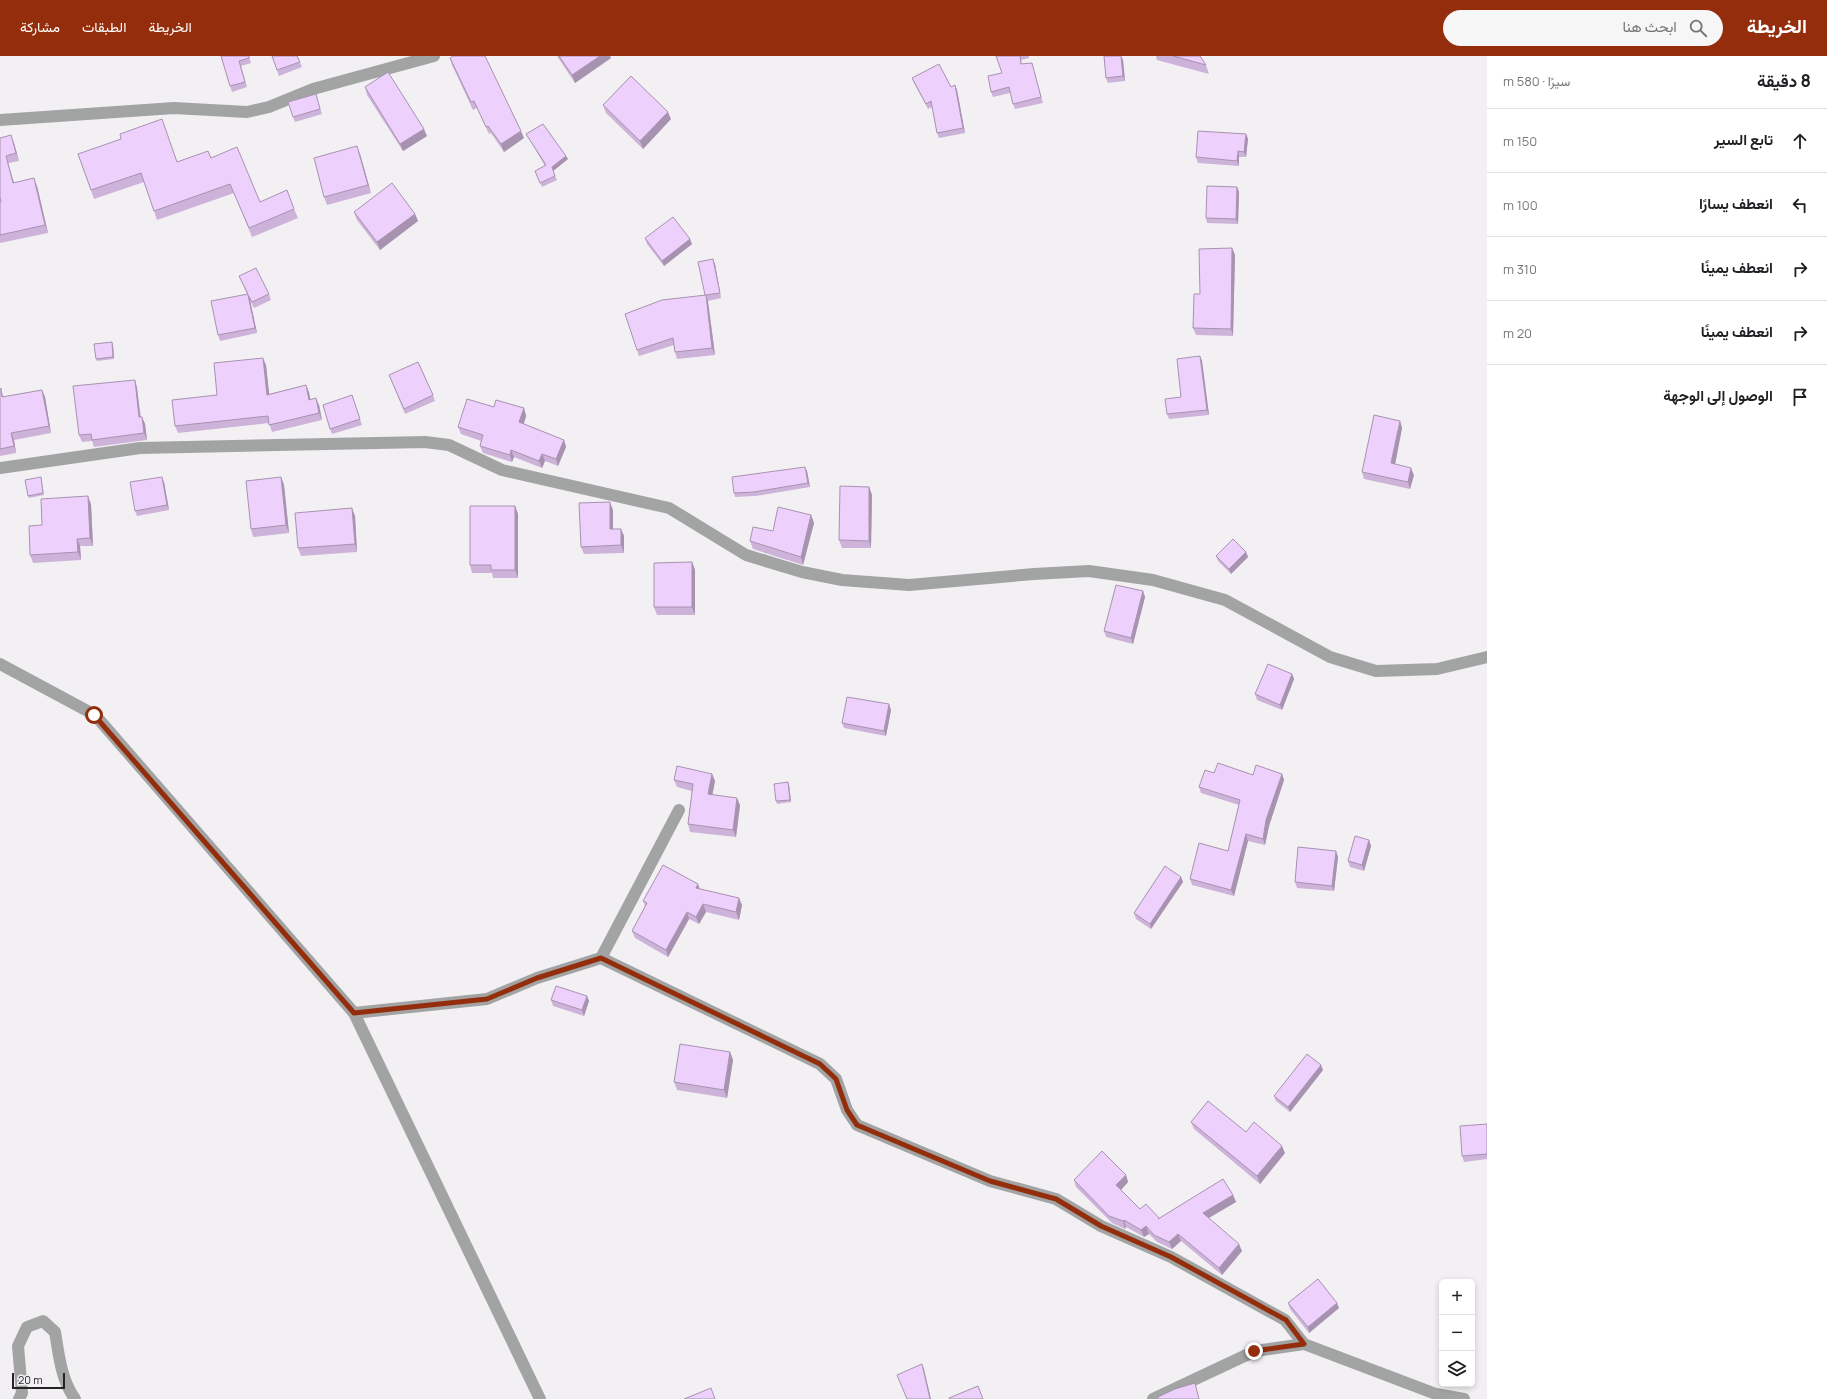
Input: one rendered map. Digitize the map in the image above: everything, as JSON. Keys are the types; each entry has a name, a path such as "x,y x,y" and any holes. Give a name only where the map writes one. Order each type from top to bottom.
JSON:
{"street":[{"path":"0,120 174,108 247,112 269,107 313,89 434,56"},
{"path":"0,468 140,448 425,442 449,445 502,470 669,508 746,555 802,572 842,580 909,585 1034,574 1089,571 1153,580 1225,600 1330,657 1376,671 1437,669 1487,657"},
{"path":"0,664 94,715 354,1013 540,1399"},
{"path":"601,958 679,810"},
{"path":"354,1013 487,999 537,978 601,958 820,1064 836,1079 847,1110 857,1125 990,1181 1056,1199 1101,1226 1171,1257 1286,1320 1304,1344"},
{"path":"19,1399 22,1393 18,1346 27,1328 43,1321 55,1332 60,1364 67,1389 75,1399"},
{"path":"1153,1399 1254,1351 1304,1344 1436,1394 1464,1399"}],"building":[{"path":"221,56 249,56 249,58 239,61 245,82 230,86"},
{"path":"272,56 297,56 300,62 277,70"},
{"path":"453,56 485,56 521,131 501,144 488,126 486,127 474,101 471,102 450,58"},
{"path":"559,56 600,56 572,75"},
{"path":"996,56 1020,56 1021,64 1032,63 1041,97 1013,104 1009,87 991,92 988,76 1002,73"},
{"path":"1104,56 1121,56 1123,76 1106,78"},
{"path":"1173,56 1200,56 1206,65"},
{"path":"939,64 951,87 955,85 963,128 937,133 931,101 926,104 912,78"},
{"path":"388,72 424,129 400,144 365,87"},
{"path":"631,76 668,112 640,141 603,105"},
{"path":"316,94 320,109 293,117 288,102"},
{"path":"162,119 177,162 208,151 211,158 237,147 260,202 287,190 294,209 249,228 230,184 154,211 141,173 91,190 78,154 121,139 120,134"},
{"path":"543,124 566,156 552,167 555,176 540,183 535,171 546,165 526,134"},
{"path":"1198,131 1246,134 1244,152 1238,151 1237,161 1196,157"},
{"path":"11,135 16,153 6,156 13,183 34,178 45,225 0,235 0,138"},
{"path":"357,146 368,185 324,197 314,158"},
{"path":"392,183 415,214 377,242 354,212"},
{"path":"1207,186 1237,187 1236,219 1206,218"},
{"path":"673,217 690,239 662,261 645,238"},
{"path":"1232,248 1231,329 1193,328 1194,294 1200,294 1199,249"},
{"path":"713,259 720,293 705,295 698,262"},
{"path":"256,268 269,294 252,302 248,295 255,328 218,335 211,301 248,294 239,276"},
{"path":"706,295 712,348 675,352 673,338 637,350 625,314 662,300"},
{"path":"112,342 113,357 96,359 94,344"},
{"path":"1200,356 1207,410 1167,414 1165,399 1181,397 1177,359"},
{"path":"263,358 267,395 306,385 309,400 316,398 319,413 269,425 268,416 175,426 172,400 217,395 214,363"},
{"path":"418,362 433,395 404,409 389,375"},
{"path":"135,380 139,417 142,417 144,433 92,440 91,434 79,435 73,386"},
{"path":"1,388 2,397 42,390 49,426 11,433 14,446 0,449"},
{"path":"352,395 360,419 330,429 323,405"},
{"path":"467,399 494,407 496,400 524,408 519,422 564,440 556,459 542,454 539,461 511,450 510,455 480,446 483,435 458,427"},
{"path":"1374,415 1400,421 1391,463 1411,468 1408,482 1362,472"},
{"path":"805,467 808,483 754,492 734,493 732,477"},
{"path":"41,477 43,493 28,496 25,480"},
{"path":"162,477 167,505 135,511 130,482"},
{"path":"281,477 286,525 251,529 246,481"},
{"path":"840,486 869,487 869,541 839,540"},
{"path":"88,496 90,538 77,539 78,552 30,555 29,526 42,525 41,499"},
{"path":"610,502 610,529 621,529 621,545 581,547 579,503"},
{"path":"470,506 515,506 515,570 491,570 491,565 470,565"},
{"path":"778,507 811,515 801,557 750,541 753,527 773,531"},
{"path":"352,508 355,544 298,548 295,513"},
{"path":"1233,539 1246,552 1229,569 1216,556"},
{"path":"692,562 692,607 654,607 654,563"},
{"path":"1116,585 1143,591 1131,638 1104,631"},
{"path":"1268,664 1292,674 1280,705 1255,694"},
{"path":"847,697 889,704 884,731 842,723"},
{"path":"1218,763 1253,775 1256,765 1282,774 1266,820 1263,839 1246,834 1231,890 1190,879 1199,843 1228,851 1240,800 1199,787 1205,770 1214,773"},
{"path":"677,766 712,774 708,794 737,798 733,830 688,824 693,784 674,780"},
{"path":"788,782 790,800 776,801 774,784"},
{"path":"1355,836 1369,840 1362,865 1348,861"},
{"path":"1298,847 1336,851 1332,886 1295,882"},
{"path":"663,865 698,884 696,888 739,898 736,912 703,904 696,917 687,912 666,950 632,931 647,903 643,901"},
{"path":"1165,866 1181,877 1150,924 1134,913"},
{"path":"556,986 587,996 582,1010 551,1000"},
{"path":"680,1044 730,1052 724,1090 674,1082"},
{"path":"1307,1054 1321,1065 1288,1107 1274,1096"},
{"path":"1208,1101 1246,1132 1254,1122 1282,1146 1257,1176 1191,1122"},
{"path":"1487,1124 1487,1154 1462,1156 1460,1126"},
{"path":"1102,1151 1126,1175 1116,1185 1140,1209 1146,1204 1159,1218 1158,1219 1223,1179 1233,1195 1203,1213 1239,1244 1219,1268 1178,1234 1169,1242 1154,1235 1146,1226 1141,1230 1124,1220 1123,1221 1109,1216 1074,1180"},
{"path":"1318,1279 1337,1303 1308,1327 1288,1303"},
{"path":"922,1364 930,1399 907,1399 897,1375"},
{"path":"1195,1383 1199,1399 1158,1399 1158,1397 1175,1389"},
{"path":"978,1386 983,1399 949,1399 949,1398"},
{"path":"711,1388 715,1399 684,1399"}],"route":[{"path":"94,715 354,1013 487,999 537,978 601,958 820,1064 836,1079 847,1110 857,1125 990,1181 1056,1199 1101,1226 1171,1257 1286,1320 1304,1344 1254,1351"}]}
